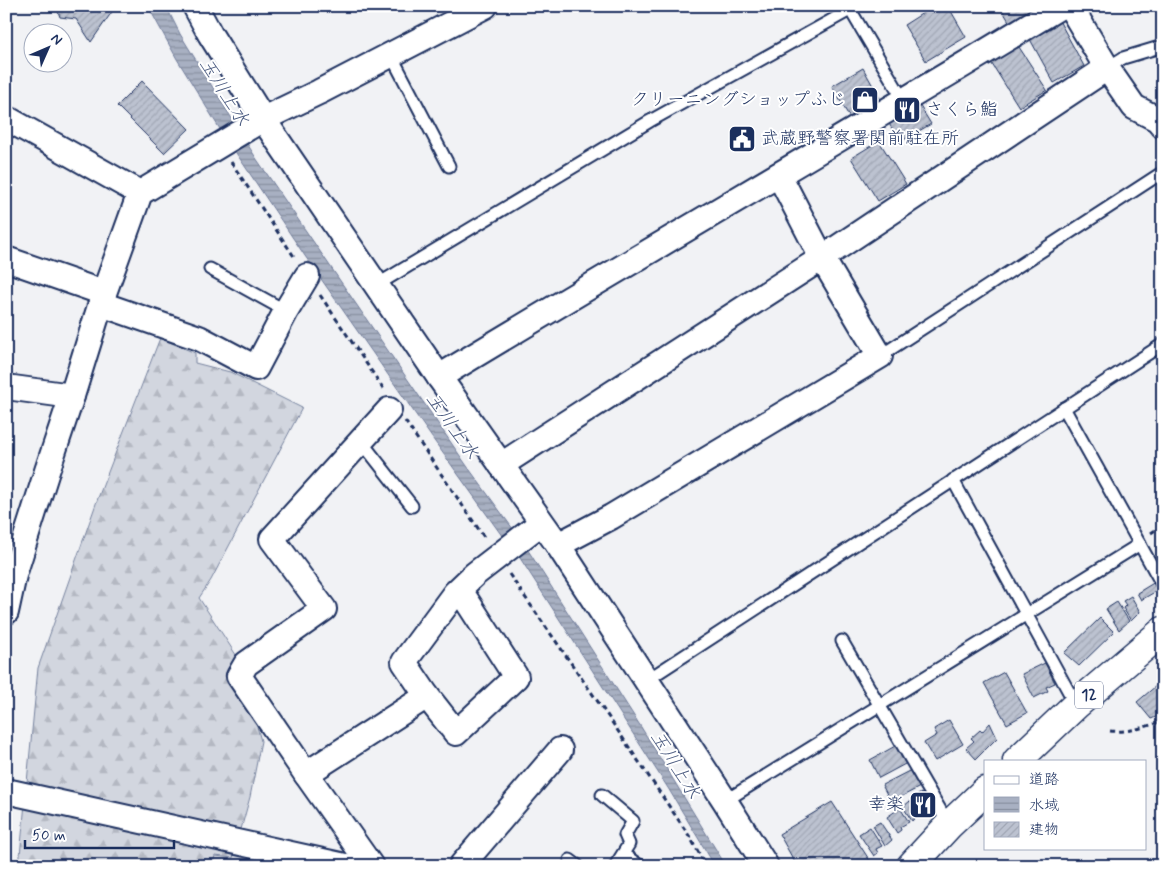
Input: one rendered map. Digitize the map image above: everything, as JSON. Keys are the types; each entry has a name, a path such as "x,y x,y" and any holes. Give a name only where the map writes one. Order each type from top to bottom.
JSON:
{"main road":[{"name":"12","path":"1017,760 1076,705 1163,631"},
{"path":"911,866 949,825 984,792"}],"street":[{"path":"195,6 256,123 375,286 501,465 517,541"},
{"path":"6,612 10,574 140,193 256,123 485,6"},
{"path":"439,377 1061,6"},
{"path":"1070,6 1107,68 1134,107 1157,119 1163,126"},
{"path":"501,465 822,258 1107,68"},
{"path":"6,118 140,193"},
{"path":"455,593 465,598 516,677 456,733 427,696 404,662 455,593 475,574 517,541 558,545 612,517 880,356 822,258 779,175"},
{"path":"6,259 199,338 256,368 307,276"},
{"path":"6,387 72,396"},
{"path":"371,866 239,676 246,664 324,609 272,539 392,406"},
{"path":"558,545 766,866"},
{"path":"306,774 427,696"},
{"path":"461,866 560,750"},
{"path":"6,791 345,866"}],"lane":[{"path":"375,286 650,121 849,8 904,101"},
{"path":"1107,68 1123,58 1163,46"},
{"path":"391,55 449,166"},
{"path":"880,356 1163,172"},
{"path":"210,269 286,311"},
{"path":"646,680 1163,344"},
{"path":"1064,408 1163,586"},
{"path":"360,441 412,506"},
{"path":"953,480 1076,705"},
{"path":"725,800 1140,544"},
{"path":"842,641 949,825"},
{"path":"602,795 633,821 625,835 630,844 615,866"},
{"path":"623,854 640,866"}],"path":[{"path":"222,144 392,406 517,541 609,717 690,837 706,866"},
{"path":"1110,730 1123,732 1135,730 1163,721"}],"shaded area":[{"path":"213,847 302,866 209,866"}],"green space":[{"path":"160,338 195,353 195,363 230,372 302,408 211,580 199,598 238,658 261,741 250,797 233,858 215,856 212,866 19,866 38,668 98,498"}],"water":[{"path":"148,6 166,6 180,34 256,158 467,466 524,544 641,727 726,866 715,866 668,788 520,558 435,442 305,256 218,126 177,59"}],"building":[{"path":"56,6 116,6 91,42 76,19 60,17"},
{"path":"934,6 948,6 966,37 926,61 904,25"},
{"path":"1000,6 1035,6 1010,23"},
{"path":"1056,15 1084,66 1054,83 1026,32"},
{"path":"1017,44 1047,90 1019,107 990,61"},
{"path":"863,68 882,102 851,120 832,86"},
{"path":"142,81 189,129 164,153 117,106"},
{"path":"918,103 931,124 900,142 888,122"},
{"path":"879,141 906,184 878,201 851,158"},
{"path":"1155,582 1160,589 1141,600 1137,593"},
{"path":"1131,596 1140,612 1131,621 1123,608 1126,605 1123,601"},
{"path":"1117,602 1129,621 1119,630 1106,609"},
{"path":"1100,618 1114,632 1079,666 1064,653"},
{"path":"1045,663 1055,683 1046,687 1048,691 1034,698 1022,674"},
{"path":"1004,672 1027,713 1007,724 984,683"},
{"path":"1163,680 1163,714 1151,719 1137,702"},
{"path":"949,720 963,744 935,761 924,743 937,735 934,729"},
{"path":"990,723 997,738 976,759 966,748 974,741 971,738 980,730 982,732"},
{"path":"897,745 907,763 879,778 870,760"},
{"path":"911,770 920,787 891,802 882,785"},
{"path":"921,793 928,805 921,812 912,799"},
{"path":"910,801 919,813 912,821 903,807"},
{"path":"832,802 872,864 870,866 797,866 779,834"},
{"path":"900,808 909,822 900,827 901,830 897,833 887,817"},
{"path":"880,822 892,840 885,846 873,826"},
{"path":"870,827 882,846 876,849 878,853 874,856 859,834"}],"place":[{"name":"クリーニングショップふじ","path":"865,100"},
{"name":"さくら鮨","path":"907,110"},
{"name":"武蔵野警察署関前駐在所","path":"742,139"},
{"name":"幸楽","path":"923,805"}],"water label":[{"name":"玉川上水","path":"224,92"},
{"name":"玉川上水","path":"452,426"},
{"name":"玉川上水","path":"675,765"}]}
